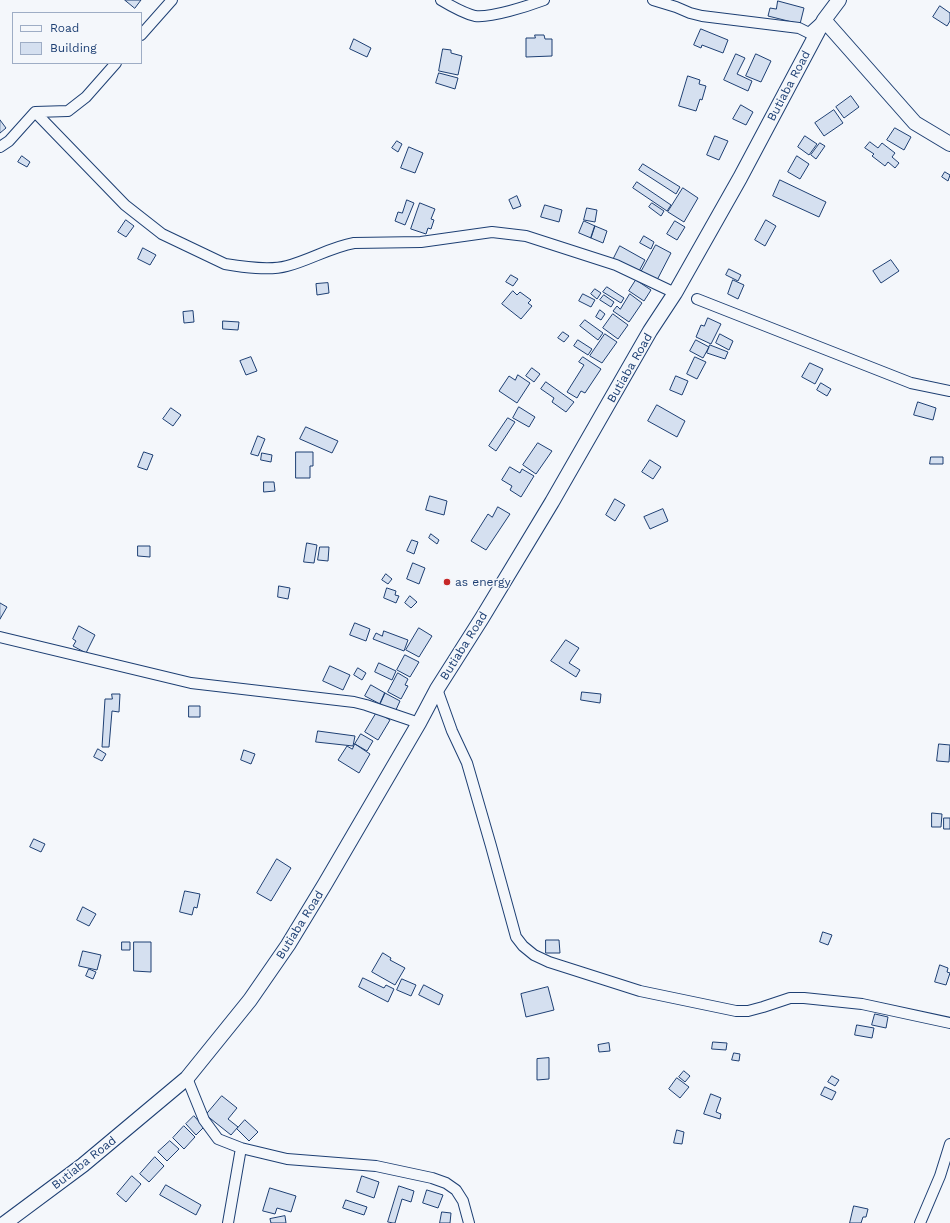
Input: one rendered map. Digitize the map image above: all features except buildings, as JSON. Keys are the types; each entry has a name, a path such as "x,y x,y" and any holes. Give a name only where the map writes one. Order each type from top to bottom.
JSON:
{"main road":[{"name":"Butiaba Road","path":"4,1223 83,1165 187,1078 250,1000 288,945 419,723 437,689 552,502 650,331 675,293 740,178 824,20 839,0"},
{"path":"824,20 915,123 950,144"}],"street":[{"path":"142,34 172,0"},
{"path":"441,0 475,16 488,16 544,0"},
{"path":"653,0 702,16 799,28 809,33 824,20"},
{"path":"0,147 9,140 35,112 68,111 86,97 115,64"},
{"path":"35,112 125,205 162,234 225,264 274,268 287,266 343,245 354,243 421,242 492,232 526,236 616,265 675,293"},
{"path":"697,299 911,383 950,391"},
{"path":"0,637 191,683 366,704 419,723"},
{"path":"437,689 452,730 467,763 516,936 523,946 534,955 549,962 640,991 736,1011 748,1011 763,1008 790,998 804,998 862,1004 950,1023"},
{"path":"187,1078 204,1120 218,1139 241,1148 287,1159 376,1166 432,1178 446,1183 456,1190 463,1201 469,1223"},
{"path":"920,1223 940,1176 950,1144"},
{"path":"228,1223 241,1148"}],"place":[{"name":"as energy","path":"447,582"}]}
